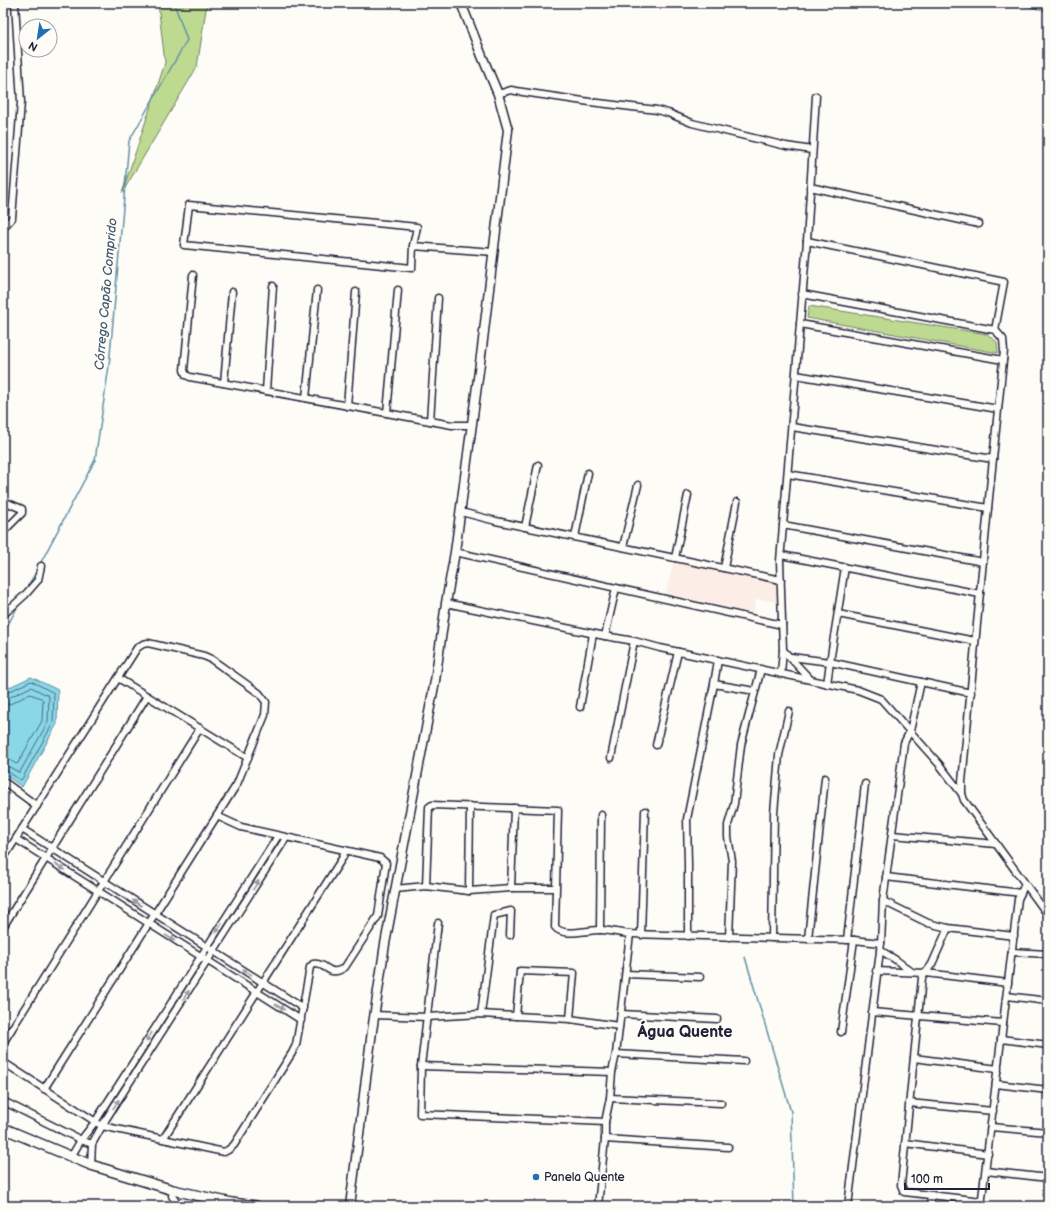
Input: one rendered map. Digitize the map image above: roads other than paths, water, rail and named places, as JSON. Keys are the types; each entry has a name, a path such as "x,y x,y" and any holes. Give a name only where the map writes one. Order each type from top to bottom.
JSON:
{"main road":[{"path":"3,1128 91,1165 173,1190 232,1203 256,1206"}],"street":[{"path":"3,228 12,218 21,102 15,3"},
{"path":"350,1206 374,1015 385,944 435,681 461,512 508,130 498,94 461,3"},
{"path":"498,94 510,90 657,110 692,123 786,146 812,150"},
{"path":"781,674 783,650 781,555 807,241 816,96"},
{"path":"810,187 979,224"},
{"path":"189,205 417,227 413,246 412,268 184,245 189,205"},
{"path":"807,241 1004,282 995,330"},
{"path":"413,246 494,252"},
{"path":"193,275 184,370 190,377 452,425 472,425"},
{"path":"266,391 273,286"},
{"path":"306,398 317,290"},
{"path":"387,413 398,290"},
{"path":"224,383 232,292"},
{"path":"347,406 356,292"},
{"path":"802,294 995,330 1003,339 1004,351 975,641 962,794 964,800 1048,915"},
{"path":"430,421 438,298"},
{"path":"800,324 1003,360"},
{"path":"796,375 998,409"},
{"path":"792,427 993,459"},
{"path":"525,527 538,465"},
{"path":"575,537 588,473"},
{"path":"788,474 988,508"},
{"path":"623,547 638,485"},
{"path":"675,558 688,495"},
{"path":"3,501 22,509 22,513 3,532"},
{"path":"724,568 737,502"},
{"path":"461,512 525,527 781,580"},
{"path":"783,525 983,562"},
{"path":"455,552 782,625"},
{"path":"781,555 980,594"},
{"path":"3,615 25,595 38,580 42,566"},
{"path":"828,684 845,567"},
{"path":"605,636 616,588"},
{"path":"446,603 858,690 881,699 939,764 962,794"},
{"path":"838,614 975,641"},
{"path":"580,707 593,634"},
{"path":"612,758 634,642"},
{"path":"3,859 137,648 143,644 148,643 211,659 259,693 266,702 265,715 237,784 44,1089"},
{"path":"783,650 811,680"},
{"path":"656,745 678,652"},
{"path":"791,657 830,662 971,693"},
{"path":"688,936 687,819 718,660"},
{"path":"729,937 732,861 728,837 728,825 734,804 741,745 761,669"},
{"path":"118,678 248,758"},
{"path":"848,1206 876,971 880,950 886,876 904,743 910,731 921,682"},
{"path":"714,684 755,691"},
{"path":"3,927 148,696"},
{"path":"772,938 774,814 779,755 789,711"},
{"path":"3,1043 200,728"},
{"path":"808,939 824,778"},
{"path":"3,781 38,806"},
{"path":"847,940 865,784"},
{"path":"426,886 429,808 432,805 558,810 555,888 555,928 557,930 566,933 600,930 641,935 854,940 880,943"},
{"path":"469,891 470,806"},
{"path":"511,888 514,808"},
{"path":"641,935 645,811"},
{"path":"600,930 601,815"},
{"path":"3,1062 102,1126 224,1152 234,1146 296,1045 310,967 313,964 318,963 332,971 339,971 345,967 378,916 386,863 380,858 241,827 217,816"},
{"path":"22,830 214,950 303,1008"},
{"path":"892,835 996,844"},
{"path":"71,1157 81,1140 95,1122 278,836"},
{"path":"91,1165 92,1144 102,1126 286,838"},
{"path":"16,839 301,1020"},
{"path":"163,1139 343,857 345,850"},
{"path":"886,876 1021,893"},
{"path":"948,928 932,964 922,978 901,1185 904,1192 982,1204 1018,899 1025,884"},
{"path":"395,889 426,886 469,891 511,888 555,888"},
{"path":"883,902 928,923 948,928 1014,936"},
{"path":"481,1014 494,914 511,911 510,935"},
{"path":"438,923 421,1066 420,1114 605,1122"},
{"path":"598,1206 605,1139 605,1122 616,1054 630,934"},
{"path":"841,1032 854,940"},
{"path":"880,950 912,972"},
{"path":"1012,952 1048,954"},
{"path":"516,1016 520,971 574,973 570,1019"},
{"path":"876,971 926,973 1008,983"},
{"path":"626,974 700,977"},
{"path":"1007,996 1048,1001"},
{"path":"872,1012 1003,1023"},
{"path":"374,1015 427,1018 481,1014 570,1019 619,1026"},
{"path":"621,1014 717,1019"},
{"path":"1002,1039 1048,1045"},
{"path":"616,1054 744,1061"},
{"path":"914,1058 998,1068"},
{"path":"421,1066 612,1072"},
{"path":"996,1084 1048,1090"},
{"path":"610,1098 721,1103"},
{"path":"3,1101 92,1144"},
{"path":"909,1103 993,1111"},
{"path":"991,1127 1048,1132"},
{"path":"605,1139 728,1147"},
{"path":"905,1142 988,1154"},
{"path":"986,1171 1048,1178"},
{"path":"173,1190 172,1196 179,1206"},
{"path":"930,1206 931,1195"}],"water":[{"path":"31,677 58,690 57,724 22,787 3,773 3,690"}],"waterway":[{"name":"Córrego Capão Comprido","path":"40,564 95,460 109,366 129,141 187,40 174,3"},
{"path":"1015,3 1048,11"},
{"name":"Córrego Capão Comprido","path":"28,586 38,569"},
{"name":"Córrego Capão Comprido","path":"3,634 18,606"},
{"path":"745,957 791,1112 794,1206"}],"place":[{"name":"Panela Quente","path":"536,1177"}],"district":[{"name":"Água Quente","path":"685,1032"}]}
